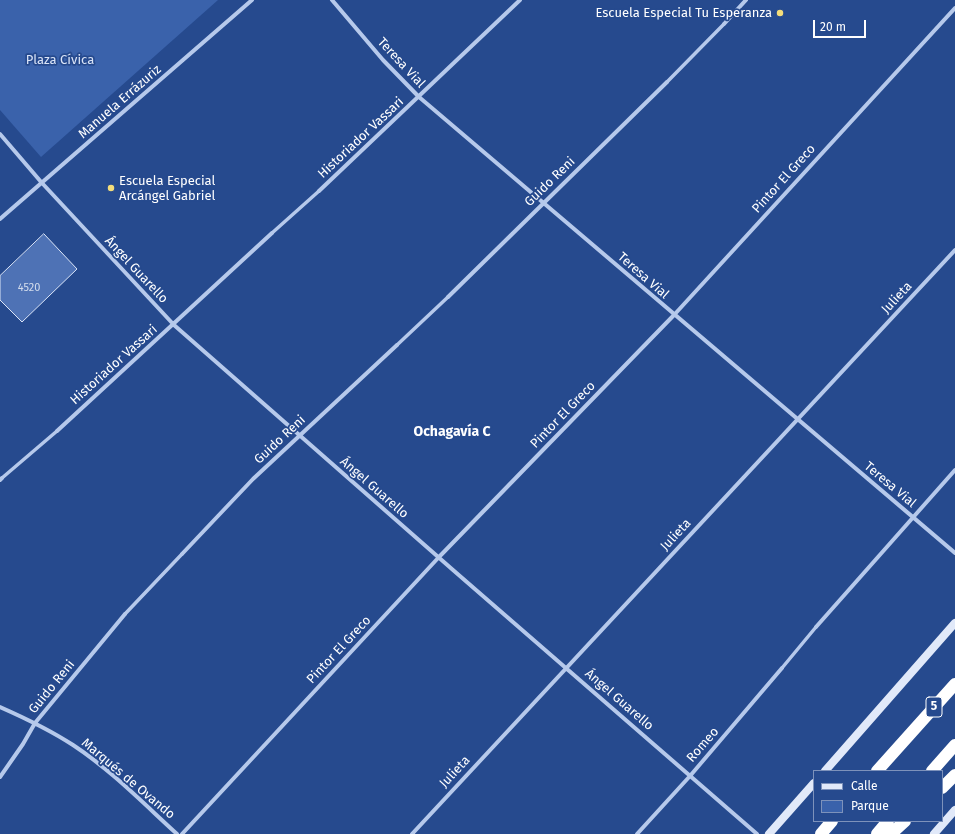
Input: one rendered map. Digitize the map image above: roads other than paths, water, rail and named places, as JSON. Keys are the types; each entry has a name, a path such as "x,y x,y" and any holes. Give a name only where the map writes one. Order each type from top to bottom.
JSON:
{"highway":[{"path":"914,730 955,674"},
{"name":"5","path":"878,770 955,684"},
{"path":"933,770 955,745"},
{"path":"943,787 955,775"},
{"path":"821,834 831,822"},
{"path":"877,834 887,822"},
{"path":"891,834 904,822"}],"main road":[{"path":"826,770 955,623"},
{"path":"770,834 813,785"},
{"path":"934,834 955,810"}],"street":[{"name":"Manuela Errázuriz","path":"0,219 252,0"},
{"name":"Teresa Vial","path":"332,0 383,60 419,96 674,315 955,553"},
{"name":"Historiador Vassari","path":"319,191 520,0"},
{"path":"667,82 746,0"},
{"name":"Pintor El Greco","path":"182,834 439,557 674,315 955,8"},
{"name":"Guido Reni","path":"448,297 667,82"},
{"name":"Ángel Guarello","path":"0,134 42,183 174,325 757,834"},
{"path":"272,233 319,191"},
{"name":"Historiador Vassari","path":"57,431 174,325 272,233"},
{"name":"Julieta","path":"412,834 955,250"},
{"path":"397,345 448,297"},
{"name":"Guido Reni","path":"182,554 248,484 397,345"},
{"path":"1,479 57,431"},
{"path":"782,668 816,627 955,470"},
{"path":"125,614 182,554"},
{"name":"Guido Reni","path":"0,777 23,744 35,723 125,614"},
{"name":"Romeo","path":"637,834 690,776 782,668"},
{"name":"Marqués de Ovando","path":"0,707 61,737 90,757 177,834"}],"place":[{"name":"Escuela Especial Tu Esperanza","path":"780,13"},
{"name":"Escuela Especial Arcángel Gabriel","path":"111,188"}],"district":[{"name":"Ochagavía C","path":"452,432"}],"park label":[{"name":"Plaza Cívica","path":"60,60"}]}
